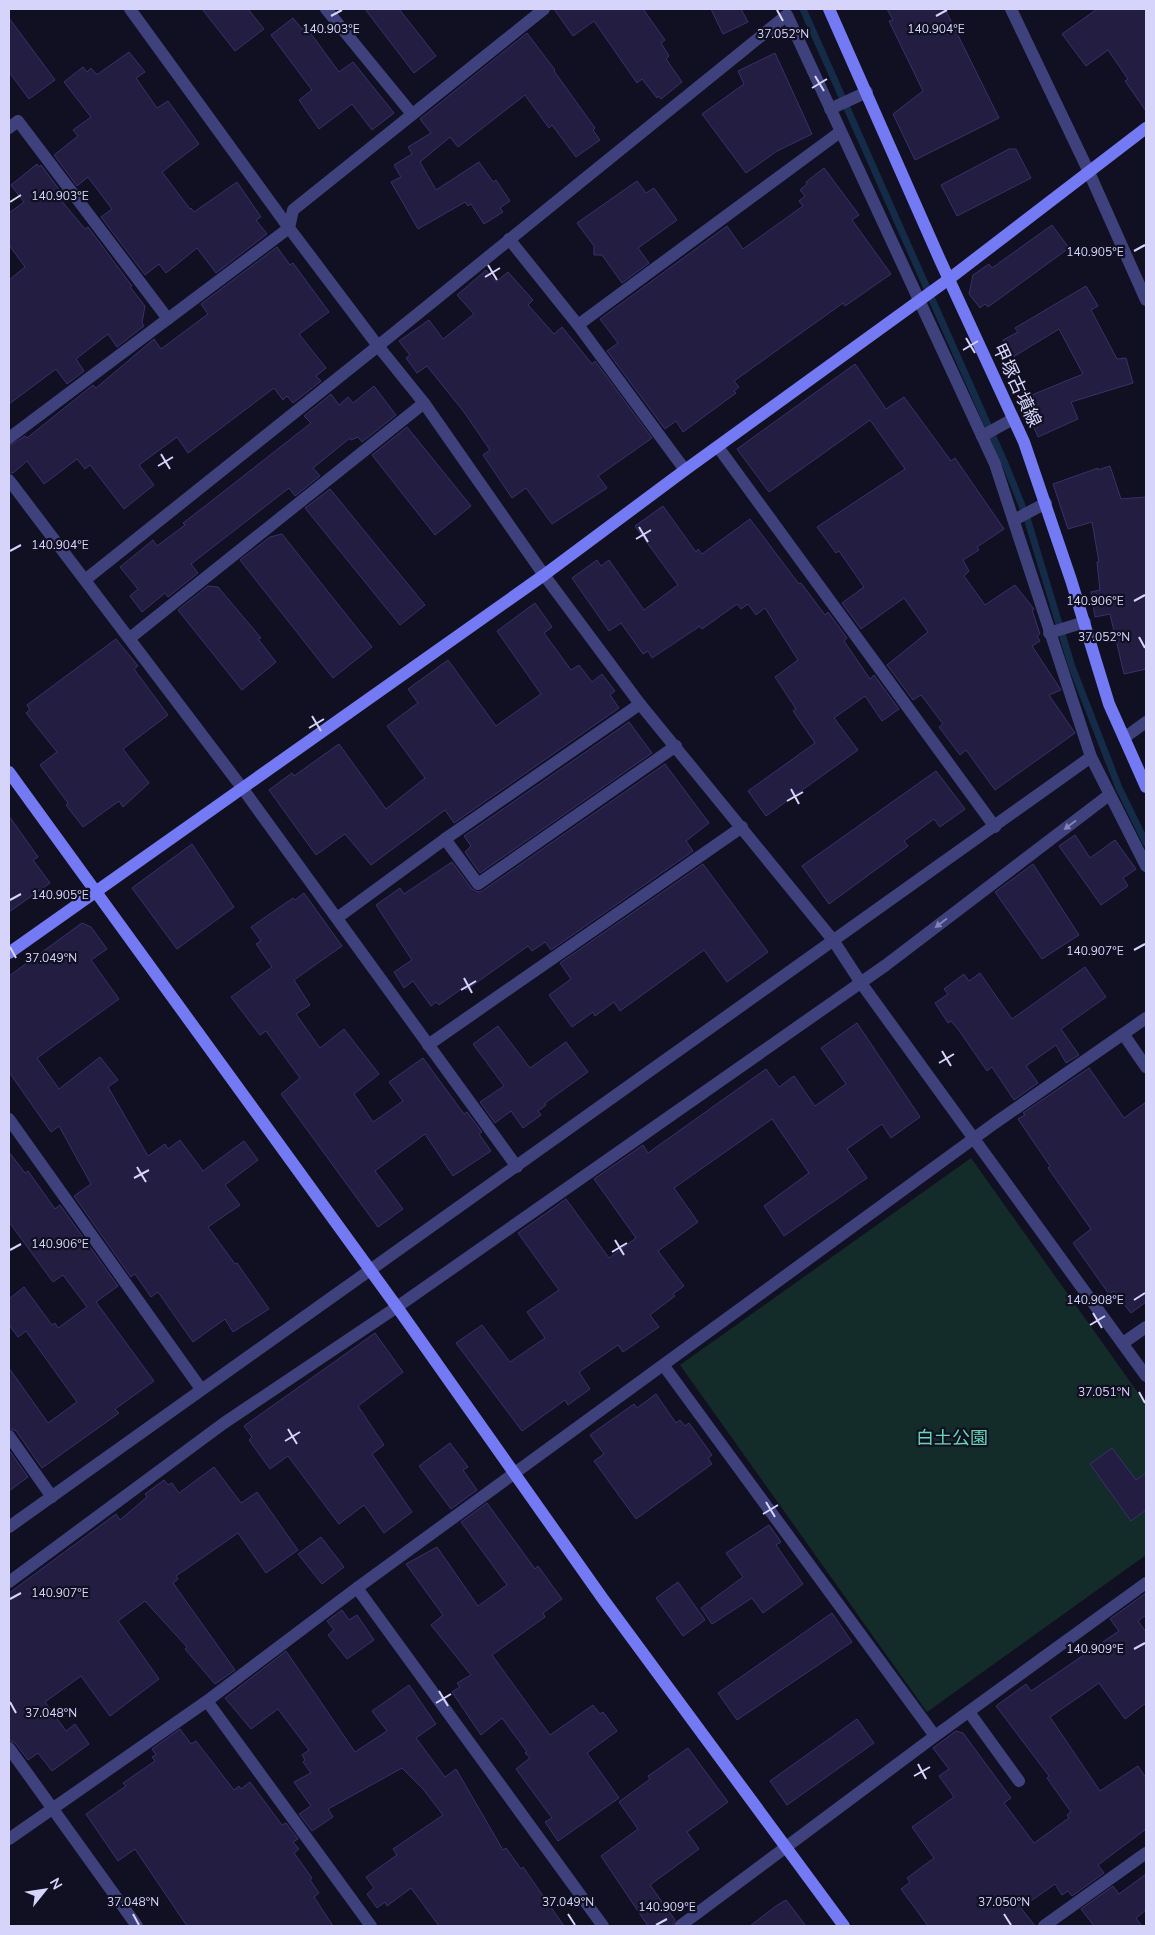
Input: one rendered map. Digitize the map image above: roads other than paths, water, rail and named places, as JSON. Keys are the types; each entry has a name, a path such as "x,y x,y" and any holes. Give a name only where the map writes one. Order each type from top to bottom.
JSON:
{"street":[{"path":"130,9 289,228 378,346 424,403 544,575 640,704 833,940 861,983 1146,1376"},
{"path":"326,9 412,114"},
{"path":"9,438 289,228 293,210 544,9"},
{"name":"甲塚古墳線","path":"829,9 867,92 944,282 1024,442 1085,622 1109,704 1124,738 1143,770 1146,787"},
{"path":"1011,9 1088,170 1146,300"},
{"path":"85,580 787,15 841,104 840,132 921,298 995,464 1091,757 1146,866"},
{"path":"841,104 867,92"},
{"path":"9,128 18,121 168,319"},
{"path":"9,953 544,575 944,282 1088,170 1146,128"},
{"path":"578,325 840,132"},
{"path":"510,239 578,325 685,470"},
{"path":"130,638 424,403"},
{"path":"982,436 1013,420"},
{"path":"718,447 995,827"},
{"path":"9,480 243,789 517,1168"},
{"path":"1014,520 1046,503"},
{"path":"1049,633 1085,622"},
{"path":"337,918 445,839 640,704"},
{"path":"1124,738 1146,722"},
{"path":"445,839 478,884 676,746"},
{"path":"9,1527 517,1168 1091,757"},
{"path":"9,772 397,1307 515,1475 844,1926"},
{"path":"9,1582 224,1423 397,1307 861,983 1109,795"},
{"path":"428,1045 742,827"},
{"path":"9,1839 54,1810 207,1701 358,1588 975,1139 1146,1018"},
{"path":"1124,1035 1146,1066"},
{"path":"9,1119 201,1390"},
{"path":"1123,1343 1146,1326"},
{"path":"664,1366 935,1736"},
{"path":"9,1436 52,1497"},
{"path":"680,1926 935,1736 1146,1583"},
{"path":"358,1588 603,1926"},
{"path":"207,1701 371,1926"},
{"path":"969,1712 1019,1781"},
{"path":"9,1748 137,1926"},
{"path":"1044,1926 1146,1853"}],"waterway":[{"path":"803,9 1006,466 1027,518 1072,667 1119,788 1146,843"}],"park label":[{"name":"白土公園","path":"952,1438"}]}
